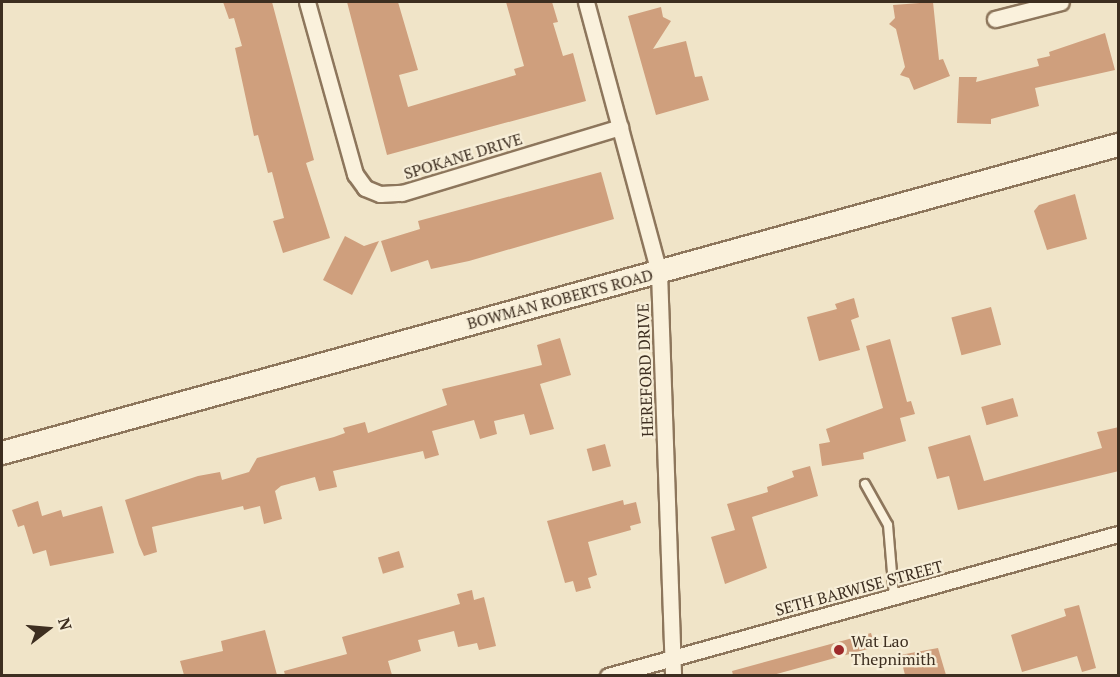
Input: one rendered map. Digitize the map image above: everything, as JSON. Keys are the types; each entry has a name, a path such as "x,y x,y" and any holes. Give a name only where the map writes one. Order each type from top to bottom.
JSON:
{"street":[{"name":"SPOKANE DRIVE","path":"307,2 356,174 365,188 380,194 402,193 620,128"},
{"name":"HEREFORD DRIVE","path":"586,2 659,272 673,675"},
{"path":"995,19 1061,2"},
{"name":"BOWMAN ROBERTS ROAD","path":"2,453 1119,145"},
{"name":"SETH BARWISE STREET","path":"608,675 1119,534"}],"lane":[{"path":"865,484 888,525 894,597"}],"building":[{"path":"223,2 272,2 314,160 306,163 330,238 283,253 273,221 284,218 272,172 268,173 258,135 254,136 235,48 242,46 234,18 229,19"},
{"path":"347,2 398,2 418,70 399,75 408,107 516,75 514,69 524,66 506,2 552,2 558,22 553,23 563,56 573,53 586,101 387,155"},
{"path":"933,2 939,60 943,59 950,76 914,90 909,78 900,75 905,67 896,29 889,24 895,18 893,5"},
{"path":"661,7 663,17 671,21 653,49 686,41 695,77 702,76 709,100 656,115 628,16"},
{"path":"1105,33 1115,70 1035,88 1039,106 991,119 991,124 957,123 959,77 977,77 976,82 1039,66 1037,59 1050,56 1049,52"},
{"path":"601,172 614,219 469,261 431,269 428,260 391,272 381,241 420,229 418,221"},
{"path":"1075,194 1087,239 1047,250 1034,211 1039,205"},
{"path":"345,236 364,246 379,241 352,295 323,280"},
{"path":"854,298 859,317 851,320 860,350 819,361 807,317 837,309 835,304"},
{"path":"991,307 1001,345 961,355 951,318"},
{"path":"560,338 571,375 540,384 554,429 530,435 524,414 494,421 497,434 480,439 474,420 432,431 439,455 425,459 423,451 333,471 337,487 319,491 315,477 281,486 275,491 282,519 264,524 260,506 244,510 243,506 152,527 157,552 144,556 125,500 198,476 220,472 222,480 249,472 257,458 334,437 345,433 343,428 365,422 368,433 447,405 442,389 542,365 537,345"},
{"path":"890,339 907,402 911,401 915,414 900,418 906,441 863,453 864,459 822,466 819,444 830,442 826,429 883,408 866,346"},
{"path":"1013,398 1018,416 987,425 981,407"},
{"path":"1119,427 1119,471 958,510 949,476 937,479 928,447 970,435 984,481 1102,448 1097,432"},
{"path":"605,444 611,466 593,471 587,449"},
{"path":"810,466 818,496 752,517 767,568 725,584 711,537 735,530 727,504 768,492 767,487 794,477 792,471"},
{"path":"623,500 624,505 636,502 641,523 630,526 631,530 588,542 597,575 588,578 591,588 576,592 573,581 565,583 547,521"},
{"path":"38,501 42,516 61,510 63,517 102,506 114,553 50,566 46,550 33,554 24,525 18,527 12,510"},
{"path":"399,551 404,567 383,574 378,557"},
{"path":"472,590 474,600 484,597 496,646 479,650 477,643 458,647 454,631 418,640 421,651 388,661 392,675 285,675 284,671 347,654 342,637 460,604 457,594"},
{"path":"1079,605 1096,668 1082,672 1077,656 1022,672 1011,635 1066,616 1064,609"},
{"path":"265,630 277,675 184,675 180,661 223,651 221,641"},
{"path":"871,633 875,647 773,675 733,675 732,671"},
{"path":"938,648 946,675 905,675 900,655"}],"place":[{"name":"Wat Lao Thepnimith","path":"839,650"}]}
